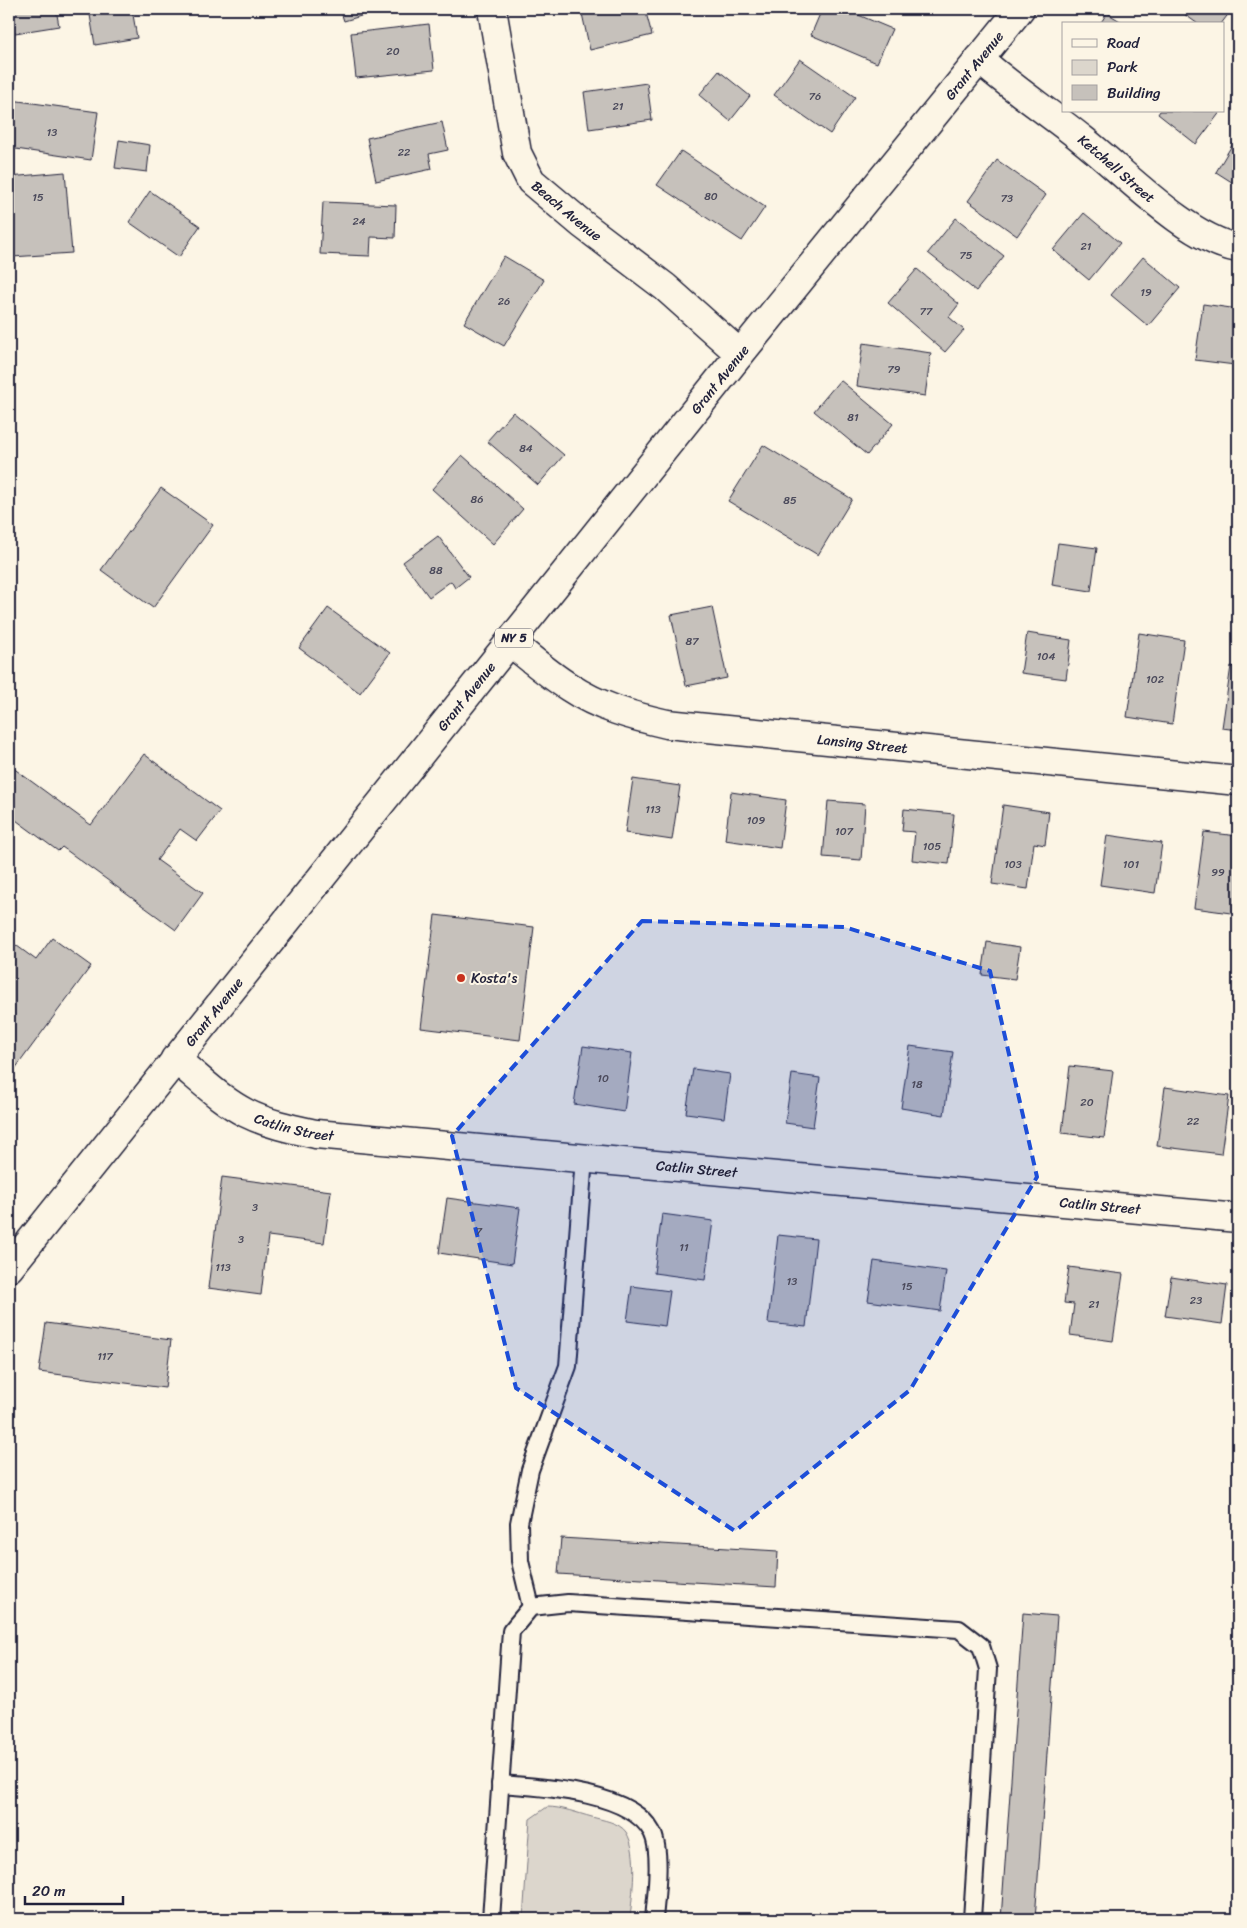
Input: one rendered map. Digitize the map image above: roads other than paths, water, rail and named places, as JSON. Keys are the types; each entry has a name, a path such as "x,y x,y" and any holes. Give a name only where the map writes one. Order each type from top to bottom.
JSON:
{"main road":[{"name":"Beach Avenue","path":"492,9 517,154 531,181 582,224 665,287 740,354"},
{"name":"Grant Avenue","path":"9,1268 740,354 1020,9"},
{"name":"Ketchell Street","path":"979,60 1005,82 1082,138 1177,218 1204,235 1227,246 1238,248"},
{"name":"Lansing Street","path":"510,642 569,687 598,704 624,714 667,724 1238,781"},
{"name":"Catlin Street","path":"175,1059 246,1113 283,1127 316,1134 1238,1218"}],"lane":[{"path":"531,1607 520,1561 519,1523 530,1470 568,1366 584,1158"},
{"path":"491,1919 511,1631 531,1607 568,1602 959,1628 981,1646 988,1669 972,1919"},
{"path":"500,1784 548,1787 602,1798 636,1814 652,1832 658,1854 654,1919"}],"place":[{"name":"Kosta's","path":"461,978"}]}
